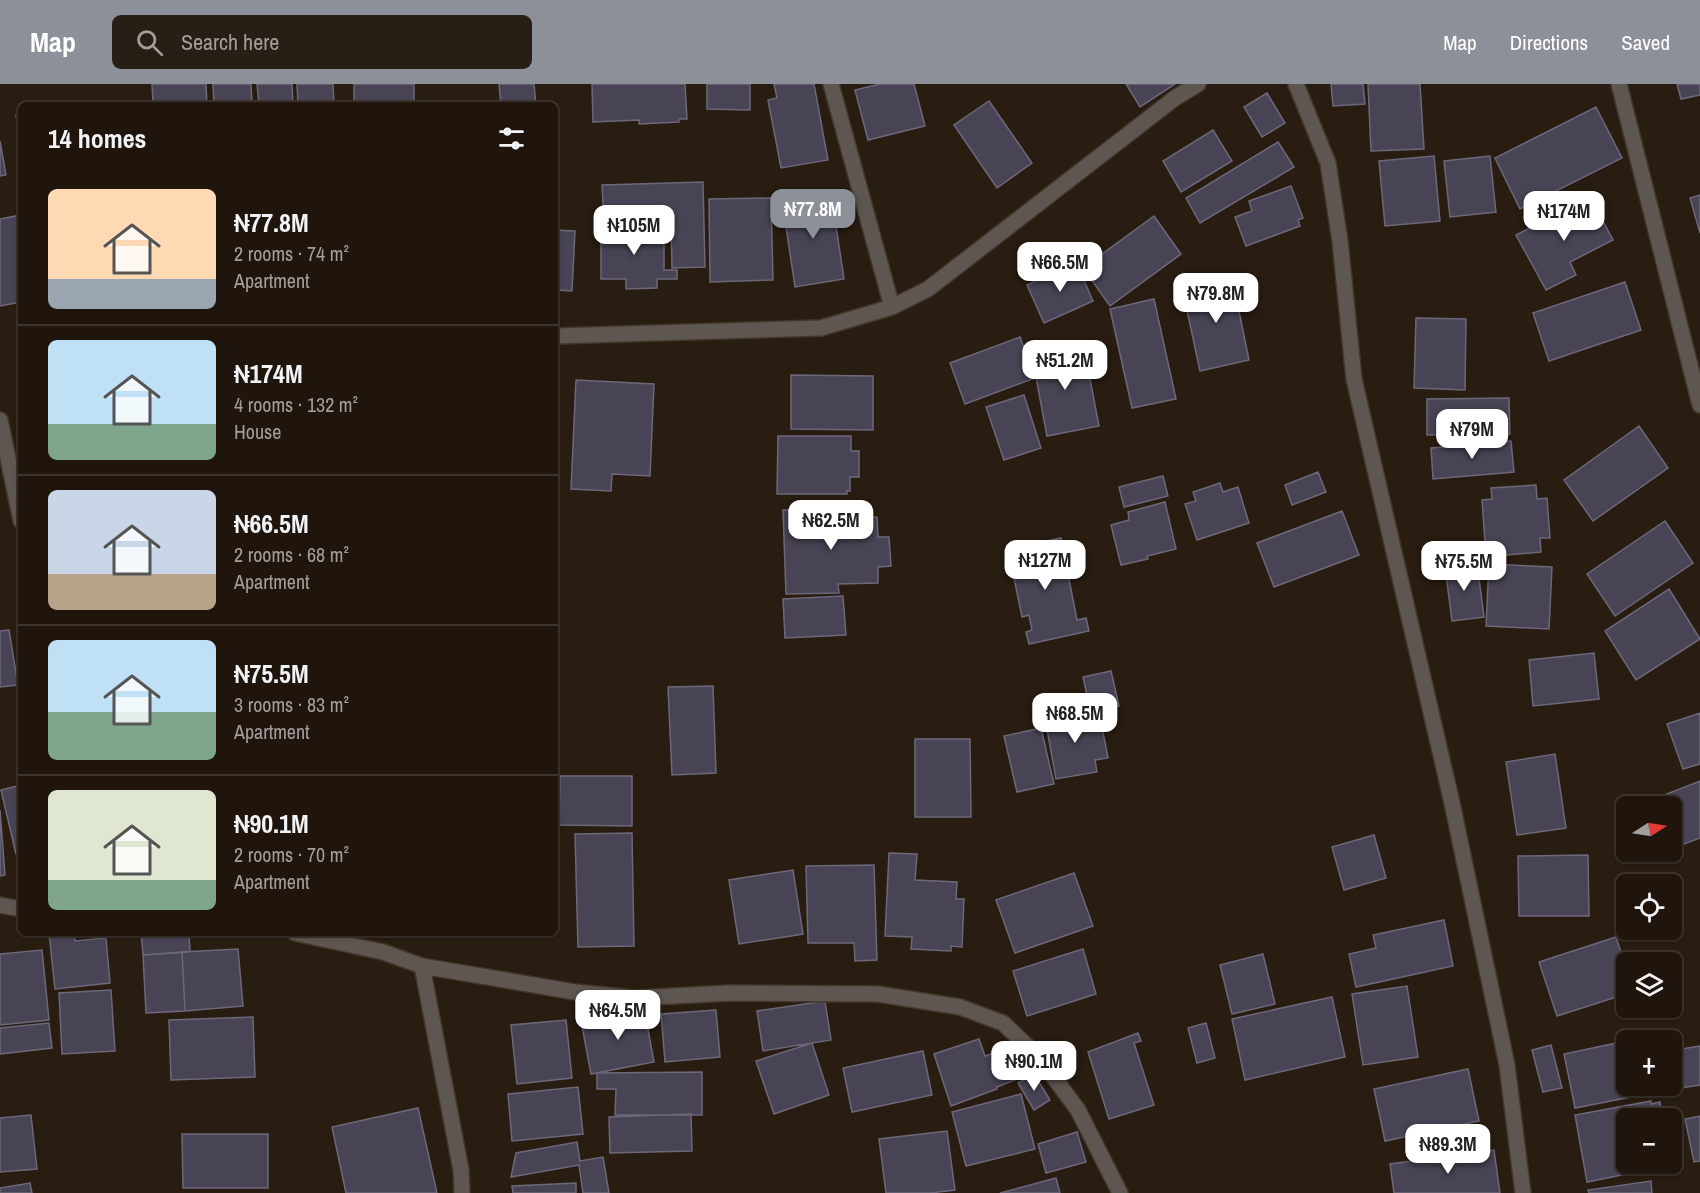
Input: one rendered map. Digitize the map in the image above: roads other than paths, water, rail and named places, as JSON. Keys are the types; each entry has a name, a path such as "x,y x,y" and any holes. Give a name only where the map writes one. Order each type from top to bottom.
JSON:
{"street":[{"path":"831,84 892,307"},
{"path":"558,336 821,328 892,307 928,289 1175,98 1198,84"},
{"path":"1296,84 1328,163 1340,241 1354,379 1452,803 1500,1031 1507,1065 1523,1193"},
{"path":"1619,84 1700,405"},
{"path":"0,420 18,507"},
{"path":"0,906 18,909"},
{"path":"310,936 384,951 422,966 575,992 635,998 730,993 878,994 960,1006 1003,1023 1038,1056 1078,1110 1120,1193"},
{"path":"422,966 461,1170 462,1193"}]}
